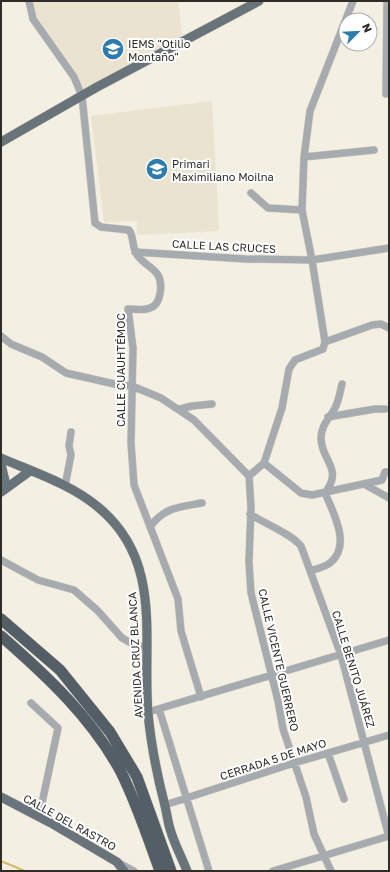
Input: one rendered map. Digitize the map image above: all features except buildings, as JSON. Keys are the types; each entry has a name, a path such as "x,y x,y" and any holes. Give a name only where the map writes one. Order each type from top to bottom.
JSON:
{"highway":[{"path":"1,619 60,670 110,732 137,777 171,871"},
{"path":"1,636 51,680 68,699 106,748 120,771 132,796 160,871"}],"main road":[{"path":"1,142 82,96 257,2"},
{"name":"AVENIDA CRUZ BLANCA","path":"1,458 65,486 98,506 117,526 132,548 142,578 147,611 148,712 155,769 170,832 187,871"},
{"path":"1,464 5,480 1,490"},
{"path":"1,490 30,471"},
{"name":"CALLE DEL RASTRO","path":"1,797 117,862 124,871"}],"street":[{"path":"29,1 33,19 74,77 82,96 95,223 101,227 129,230 132,233 135,252"},
{"path":"1,336 11,344 42,357 66,373 119,385 132,386 161,398 180,409 194,420 249,476 264,463 282,408 289,369 295,360 324,349 325,342 312,260 302,210 304,157 310,111 353,1"},
{"path":"386,94 387,1"},
{"path":"304,157 374,150"},
{"path":"251,193 268,208 302,210"},
{"name":"CALLE LAS CRUCES","path":"135,252 312,260 389,248"},
{"name":"CALLE CUAUHTÉMOC","path":"135,252 157,274 160,281 161,290 156,304 152,308 145,310 128,309 133,348 131,443 134,486 178,599 181,631 201,697"},
{"path":"325,342 372,325 381,324 389,328"},
{"path":"325,492 333,479 332,468 321,440 325,422 335,408 342,384"},
{"path":"180,409 212,404"},
{"path":"328,417 375,409 385,410"},
{"path":"65,486 71,455 69,446 71,432"},
{"path":"264,463 301,493 312,495 382,480 384,472 389,472"},
{"name":"CALLE VICENTE GUERRERO","path":"249,476 249,562 251,593 278,701 283,729 306,797 314,834 331,871"},
{"path":"364,484 389,498"},
{"path":"310,571 328,564 334,559 340,543 340,533 325,492"},
{"path":"150,527 157,517 167,510 202,502"},
{"name":"CALLE BENITO JUÁREZ","path":"250,514 276,530 293,537 301,546 341,655 389,836"},
{"path":"1,560 38,580 74,590 98,611 122,638 136,646 148,646"},
{"path":"148,712 389,640"},
{"path":"31,703 58,728 39,817"},
{"path":"160,709 209,871"},
{"name":"CERRADA 5 DE MAYO","path":"165,806 294,763 389,735"},
{"path":"328,753 344,799"},
{"path":"273,871 389,836"},
{"path":"117,862 134,871"}],"shaded area":[{"name":"IEMS \"Otilio Montaño\"","path":"29,1 178,1 183,43 82,96 33,19"},
{"name":"Primari Maximiliano Moilna","path":"212,101 219,231 137,235 137,221 104,222 91,116"}],"waterway":[{"path":"1,861 25,871"}],"place":[{"name":"IEMS \"Otilio Montaño\"","path":"113,49"},
{"name":"Primari Maximiliano Moilna","path":"157,169"}]}
